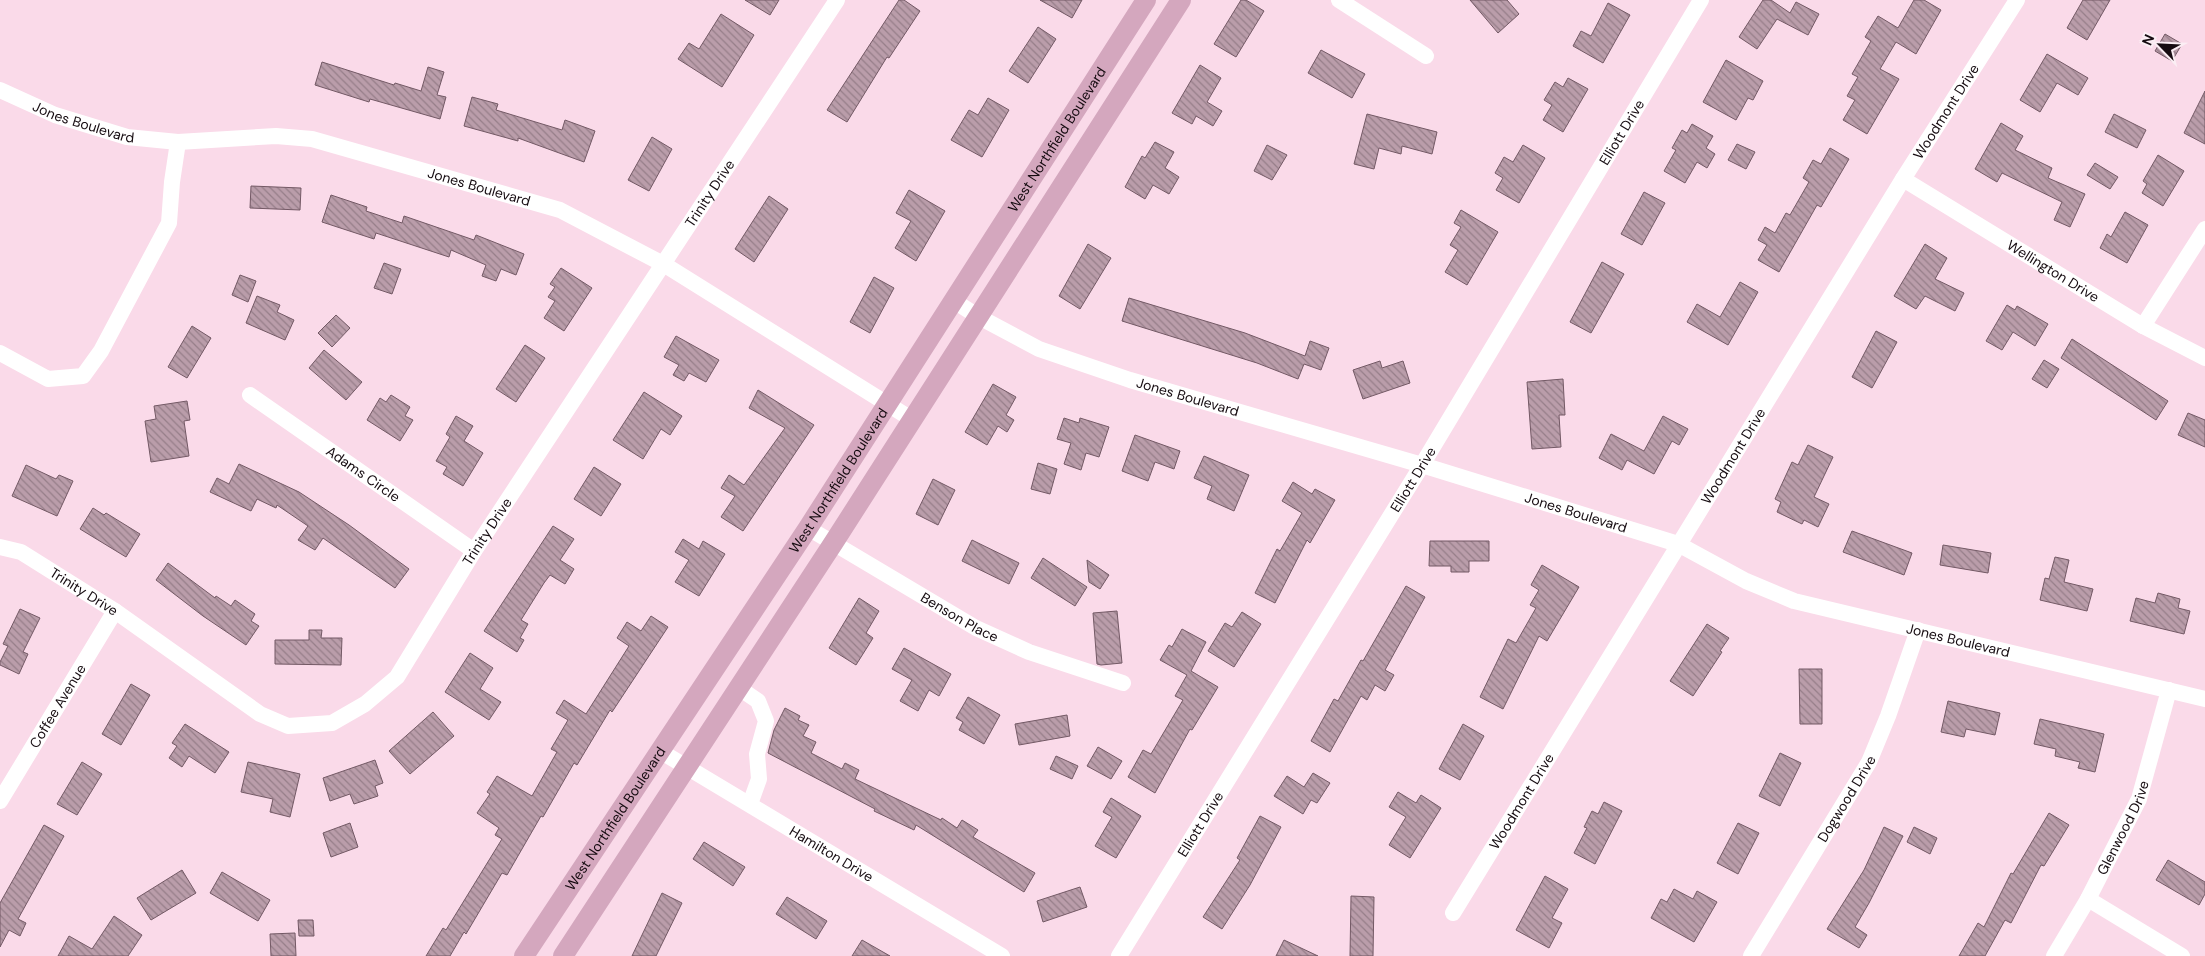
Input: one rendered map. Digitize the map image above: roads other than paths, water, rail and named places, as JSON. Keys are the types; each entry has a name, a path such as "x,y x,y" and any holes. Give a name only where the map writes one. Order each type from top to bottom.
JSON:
{"main road":[{"name":"West Northfield Boulevard","path":"524,956 889,404 1146,0"},
{"name":"West Northfield Boulevard","path":"563,956 913,420 1181,0"}],"street":[{"name":"Trinity Drive","path":"0,547 21,552 115,611 260,714 288,726 332,723 365,704 397,677 474,551 665,264 837,0"},
{"path":"1338,0 1426,56"},
{"name":"Elliott Drive","path":"1119,956 1422,465 1701,0"},
{"name":"Woodmont Drive","path":"1453,913 1903,179 2017,0"},
{"name":"Jones Boulevard","path":"0,90 55,115 101,130 136,138 178,142 276,136 312,139 560,210 665,264 913,420"},
{"path":"0,353 48,379 83,376 101,350 169,223 172,182 178,142"},
{"name":"Wellington Drive","path":"1903,179 2143,326 2205,358"},
{"path":"2143,326 2205,229"},
{"name":"Jones Boulevard","path":"954,301 979,317 1039,349 1130,380 1422,465 1678,544 1746,581 1794,601 2205,699"},
{"name":"Adams Circle","path":"250,395 474,551"},
{"name":"Benson Place","path":"808,528 976,628 1029,652 1123,683"},
{"name":"Coffee Avenue","path":"0,801 115,611"},
{"name":"Dogwood Drive","path":"1751,956 1869,762 1888,716 1918,630"},
{"path":"739,688 758,701 766,721 757,754 759,779 750,804"},
{"name":"Glenwood Drive","path":"2054,956 2088,899 2139,799 2169,690"},
{"name":"Hamilton Drive","path":"660,751 1002,956"},
{"path":"2088,899 2182,956"}]}
